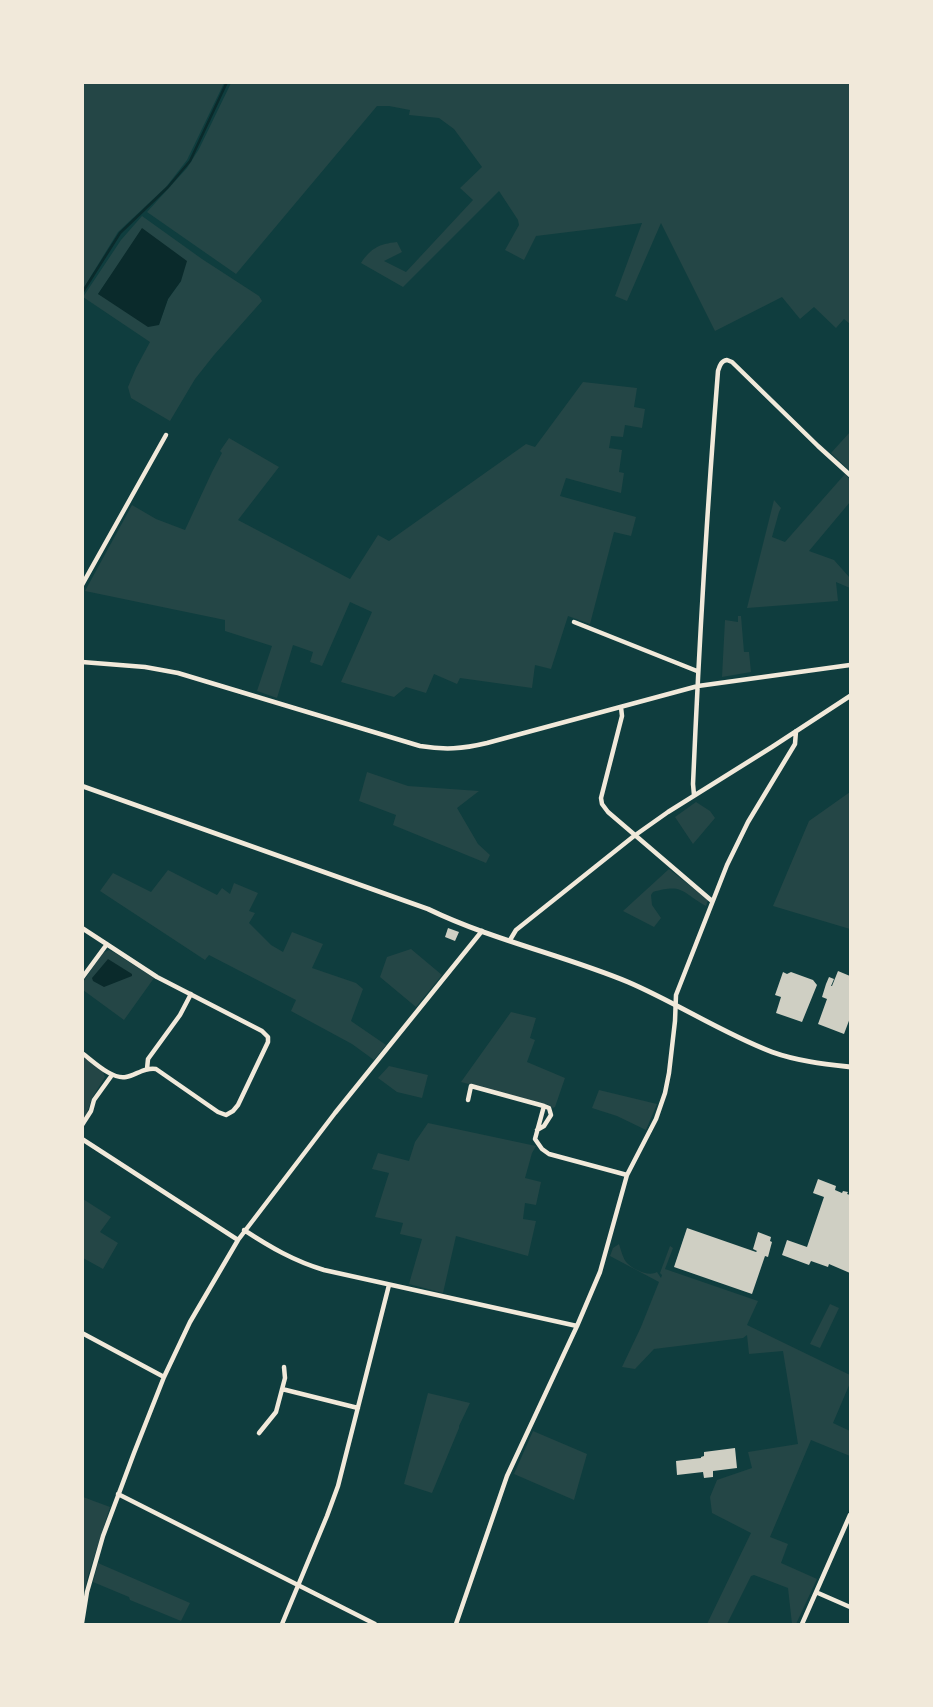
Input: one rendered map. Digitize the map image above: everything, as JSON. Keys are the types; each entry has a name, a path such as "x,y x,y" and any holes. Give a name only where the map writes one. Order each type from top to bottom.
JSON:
{"street":[{"path":"694,794 706,522 718,371 723,361 732,362 850,475"},
{"path":"82,586 166,435"},
{"path":"574,622 698,671"},
{"path":"82,662 145,667 178,673 407,742 443,750 487,744 698,686 850,665"},
{"path":"510,940 516,930 634,836 694,794 850,696"},
{"path":"621,707 622,716 601,798 602,804 634,836 712,901"},
{"path":"456,1624 507,1476 600,1272 627,1175 656,1119 665,1094 675,1021 676,995 727,865 771,782 795,744 796,731"},
{"path":"82,786 428,909 448,919 629,982 675,1006 774,1052 794,1058 850,1067"},
{"path":"82,928 156,977 262,1031 268,1037 266,1048 238,1105 230,1113 222,1114 159,1071 152,1068 126,1077 119,1077 112,1075 82,1053"},
{"path":"82,1623 93,1567 118,1494 164,1377 190,1322 244,1230 335,1113 482,931"},
{"path":"82,978 107,944"},
{"path":"147,1069 148,1059 180,1015 191,994"},
{"path":"82,1125 91,1111 94,1100 112,1075"},
{"path":"468,1100 471,1086 549,1108 550,1115 544,1126 537,1130"},
{"path":"544,1106 536,1138 538,1144 549,1154 627,1175"},
{"path":"82,1139 238,1240"},
{"path":"244,1230 278,1252 304,1264 324,1270 577,1326"},
{"path":"282,1624 333,1499 389,1285"},
{"path":"82,1334 164,1377"},
{"path":"259,1433 274,1416 285,1378 284,1367"},
{"path":"282,1389 358,1408"},
{"path":"118,1494 375,1624"},
{"path":"802,1624 818,1593 850,1515"},
{"path":"818,1593 850,1608"}],"shaded area":[{"path":"82,83 224,83 187,160 166,187 118,232 83,289"},
{"path":"231,83 850,83 850,324 844,319 836,328 814,307 800,319 782,297 715,331 661,223 627,301 615,296 642,223 536,236 524,260 505,250 519,225 518,220 499,191 403,287 361,263 376,248 397,242 402,252 384,261 406,272 473,200 460,188 482,167 454,129 439,118 409,115 410,110 389,106 377,106 236,274 147,212 187,168 199,149"},
{"path":"142,216 202,259 259,296 262,301 195,379 170,421 131,398 128,387 150,342 83,297 121,240","holes":["110,277 181,281 168,299 159,324 98,294"]},
{"path":"142,228 187,261 181,281 168,299 159,325 148,327 98,294"},
{"path":"583,382 637,388 634,407 645,409 642,428 625,425 623,437 611,436 609,448 622,450 619,472 624,473 621,493 566,478 560,496 636,517 631,536 614,532 590,624 568,616 551,669 535,665 532,688 460,678 457,684 434,674 426,693 406,687 394,697 341,682 372,612 350,602 322,666 310,662 313,652 293,645 277,698 257,691 272,646 225,631 225,620 85,591 132,505 156,519 185,530 222,453 220,451 229,438 279,467 238,520 350,579 378,535 389,541 526,444 535,447"},
{"path":"850,432 850,471 831,453"},
{"path":"845,474 850,479 850,502 809,551 834,560 850,578 850,588 836,582 838,601 747,608 774,500 781,508 772,537 785,542"},
{"path":"738,616 741,616 744,652 749,652 751,672 722,677 725,620 738,622"},
{"path":"367,772 408,786 479,791 457,808 478,844 490,855 486,863 393,825 396,815 359,801"},
{"path":"850,792 850,929 773,906 809,821"},
{"path":"696,802 710,811 715,818 693,844 675,817"},
{"path":"669,869 708,900 706,906 677,889 663,889 653,892 651,895 652,905 661,918 654,927 623,911"},
{"path":"168,870 217,895 222,888 230,894 234,883 258,893 249,911 255,913 249,923 271,945 283,952 292,932 323,944 312,968 356,983 363,989 351,1021 386,1045 374,1060 352,1044 291,1011 296,1000 209,955 205,960 100,891 113,873 151,892"},
{"path":"411,949 442,975 416,1007 380,977 387,957"},
{"path":"109,950 154,978 124,1020 83,990 83,982 103,953"},
{"path":"108,959 132,974 132,976 104,987 93,981 92,978"},
{"path":"511,1012 536,1018 530,1038 535,1040 527,1062 565,1078 553,1108 549,1105 461,1082"},
{"path":"83,1056 102,1070 105,1077 92,1098 83,1120"},
{"path":"389,1066 428,1075 422,1098 397,1092 378,1078"},
{"path":"599,1090 657,1104 646,1130 617,1116 592,1108"},
{"path":"428,1123 536,1146 532,1153 525,1178 541,1182 536,1205 525,1203 523,1219 536,1221 528,1256 456,1236 443,1293 409,1284 422,1239 400,1234 403,1223 375,1217 389,1173 372,1169 378,1153 409,1161 415,1142"},
{"path":"83,1199 111,1217 100,1232 118,1243 103,1269 83,1258"},
{"path":"619,1244 624,1259 630,1266 650,1274 657,1272 661,1278 662,1275 660,1273 670,1246 673,1248 665,1269 758,1301 747,1325 850,1375 850,1383 833,1423 850,1431 850,1456 811,1440 770,1537 788,1544 781,1563 817,1579 796,1624 792,1624 788,1588 754,1575 751,1576 727,1624 707,1624 751,1533 712,1513 710,1497 717,1480 752,1468 748,1452 798,1444 783,1351 749,1354 747,1335 743,1338 654,1349 635,1369 622,1367 659,1282 610,1256 613,1248"},
{"path":"830,1304 839,1308 820,1348 810,1344"},
{"path":"428,1393 470,1403 432,1493 404,1484"},
{"path":"533,1431 587,1454 574,1500 514,1474"},
{"path":"83,1497 110,1507 87,1579 83,1602"},
{"path":"98,1563 190,1603 181,1621 93,1582"}],"building":[{"path":"448,928 459,932 455,941 445,937"},
{"path":"838,971 850,976 850,1018 844,1034 818,1024 827,999 822,997 826,984 829,977 834,979 832,986"},
{"path":"783,972 787,974 791,972 813,980 817,985 802,1022 776,1013 781,997 775,995"},
{"path":"818,1179 836,1186 835,1190 842,1193 843,1191 848,1192 847,1194 850,1195 850,1273 829,1264 828,1267 811,1261 809,1265 782,1255 787,1240 807,1247 824,1197 813,1193"},
{"path":"687,1228 756,1252 753,1249 758,1232 771,1237 770,1241 772,1242 768,1257 765,1256 752,1294 674,1267"},
{"path":"735,1448 737,1468 713,1471 713,1477 704,1478 703,1472 677,1475 676,1461 701,1458 704,1456 704,1452"}],"waterway":[{"path":"82,293 120,233 168,187 190,161 227,82"}]}
